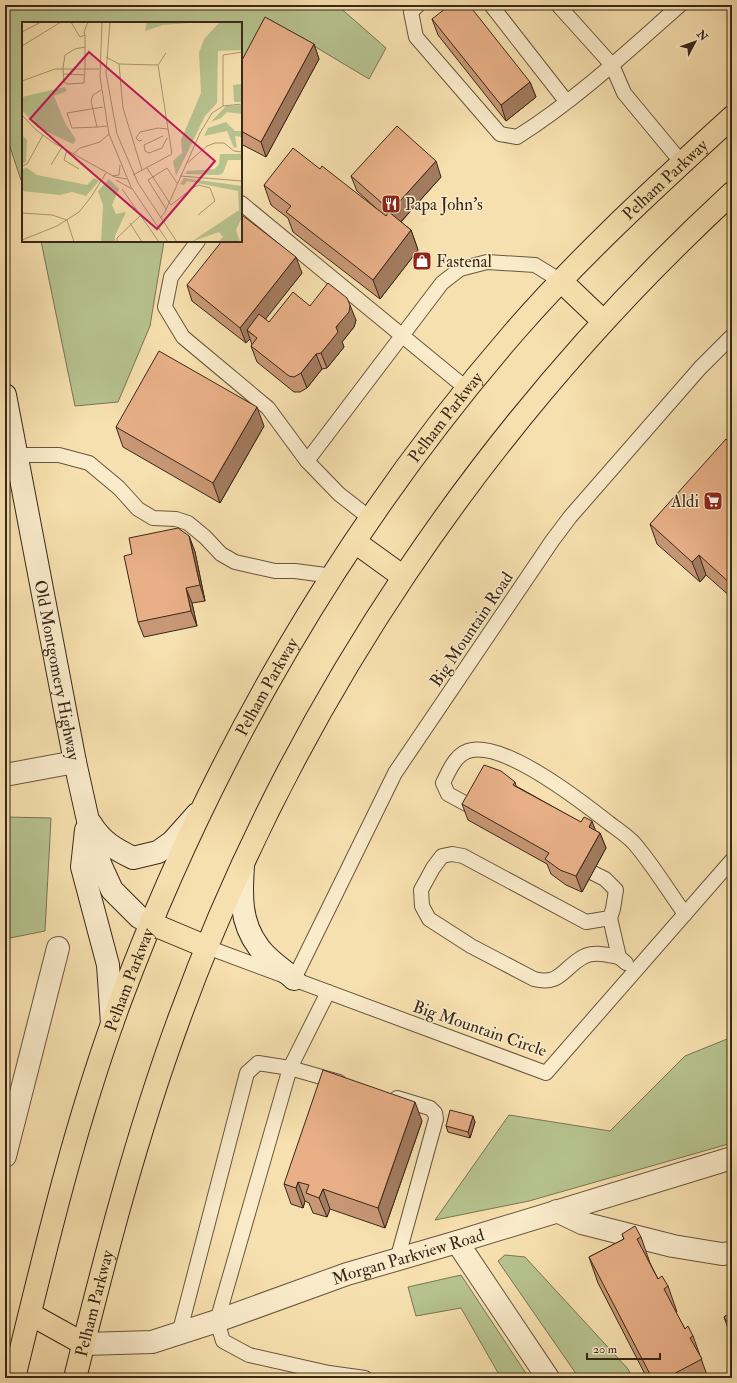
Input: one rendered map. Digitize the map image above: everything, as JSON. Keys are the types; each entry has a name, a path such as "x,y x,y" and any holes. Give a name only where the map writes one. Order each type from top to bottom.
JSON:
{"main road":[{"name":"Pelham Parkway","path":"14,1378 76,1137 112,1024 168,882 202,807 242,729 286,650 355,542 406,468 466,389 516,330 561,281 639,203 732,117"},
{"name":"Pelham Parkway","path":"76,1378 102,1264 135,1151 179,1018 244,860 328,697 372,622 402,576 443,518 502,441 603,321 681,241 732,193"},
{"path":"561,281 603,321"},
{"path":"355,542 402,576"},
{"path":"152,924 207,947"},
{"path":"30,1314 84,1344"}],"street":[{"name":"Old Montgomery Highway","path":"5,395 75,762 87,817 101,866 112,890 139,917 152,924"},
{"path":"5,775 75,762"},
{"path":"87,817 98,835 108,844 133,858 158,852 172,842 202,807"},
{"path":"87,817 82,867 108,965 112,1024"},
{"path":"244,860 241,893 244,920 258,947 294,979"},
{"path":"5,1156 58,948"},
{"name":"Morgan Parkview Road","path":"84,1344 152,1342 217,1321 347,1274 398,1260 732,1158"},
{"path":"557,1211 582,1223 673,1246 722,1254 732,1253"},
{"path":"457,1242 548,1378"}],"lane":[{"path":"418,5 410,12 416,38 500,134 517,137 537,125 612,65 680,5"},
{"path":"491,5 566,101"},
{"path":"558,5 612,65 624,93 682,163"},
{"path":"242,204 466,389"},
{"path":"197,242 172,277 165,307 183,337 268,408 307,461 338,494 371,519"},
{"path":"307,461 442,282 460,268 488,262 535,265 561,281"},
{"name":"Big Mountain Road","path":"294,979 395,773 548,548 570,517 700,368 732,336"},
{"path":"16,455 59,455 89,463 119,488 138,509 153,518 176,519 188,523 205,537 221,554 235,562 275,571 295,571 333,576"},
{"path":"474,808 448,794 444,783 452,764 462,754 471,750 487,750 512,759 569,791 633,842 685,914"},
{"path":"610,918 586,922 463,856 452,854 442,856 433,868 421,890 422,906 429,919 471,946 534,979 544,982 554,980 583,957 600,953 619,957 635,971"},
{"name":"Big Mountain Circle","path":"207,947 546,1072 732,860"},
{"path":"593,873 605,878 616,890 610,918 619,957"},
{"path":"328,992 290,1068 217,1321 223,1340 250,1355 329,1373 365,1378"},
{"path":"179,1334 247,1072 258,1063 290,1068 349,1085"},
{"path":"386,1095 430,1108 435,1113 436,1119 398,1260"}],"green space":[{"path":"5,5 337,5 386,48 369,79 272,21 242,78 242,22 22,22 22,183 5,132"},
{"path":"41,242 164,242 150,326 118,402 75,406"},
{"path":"5,817 51,818 45,931 5,939"},
{"path":"732,1037 732,1143 529,1201 435,1220 509,1115 610,1131 685,1056"},
{"path":"505,1255 525,1257 628,1369 633,1378 579,1378 498,1261"},
{"path":"461,1275 529,1378 501,1378 461,1308 416,1316 408,1287"}],"building":[{"path":"450,5 469,5 530,82 501,105 432,19"},
{"path":"265,17 314,44 261,142 242,132 242,60"},
{"path":"397,126 436,161 391,211 351,176"},
{"path":"293,148 320,169 322,166 386,216 389,212 411,230 373,280 286,212 291,206 264,185"},
{"path":"242,215 296,257 240,328 187,285 221,242 242,242"},
{"path":"328,283 347,298 350,305 349,312 336,327 338,332 321,353 316,354 301,373 294,377 289,376 251,346 257,338 247,330 259,314 269,322 293,292 310,306"},
{"path":"159,351 257,407 213,483 116,427"},
{"name":"Aldi","path":"726,439 732,444 732,585 699,555 692,562 650,524"},
{"path":"178,528 189,536 200,585 186,588 191,611 138,622 124,556 132,554 129,538"},
{"path":"484,765 501,771 515,782 513,785 581,822 584,817 592,821 589,827 600,833 576,876 560,870 545,859 549,853 462,804"},
{"path":"323,1070 415,1102 378,1208 323,1189 319,1198 306,1193 309,1185 298,1182 296,1188 284,1184"},
{"path":"450,1110 473,1116 468,1132 446,1126"},
{"path":"635,1226 641,1237 637,1239 658,1279 662,1276 668,1286 664,1289 685,1329 688,1326 693,1336 690,1338 702,1359 666,1378 652,1378 589,1257 624,1239 622,1234"},
{"path":"732,1312 732,1329 724,1317"}],"place":[{"name":"Papa John's","path":"391,204"},
{"name":"Fastenal","path":"422,261"},
{"name":"Aldi","path":"713,501"}]}
